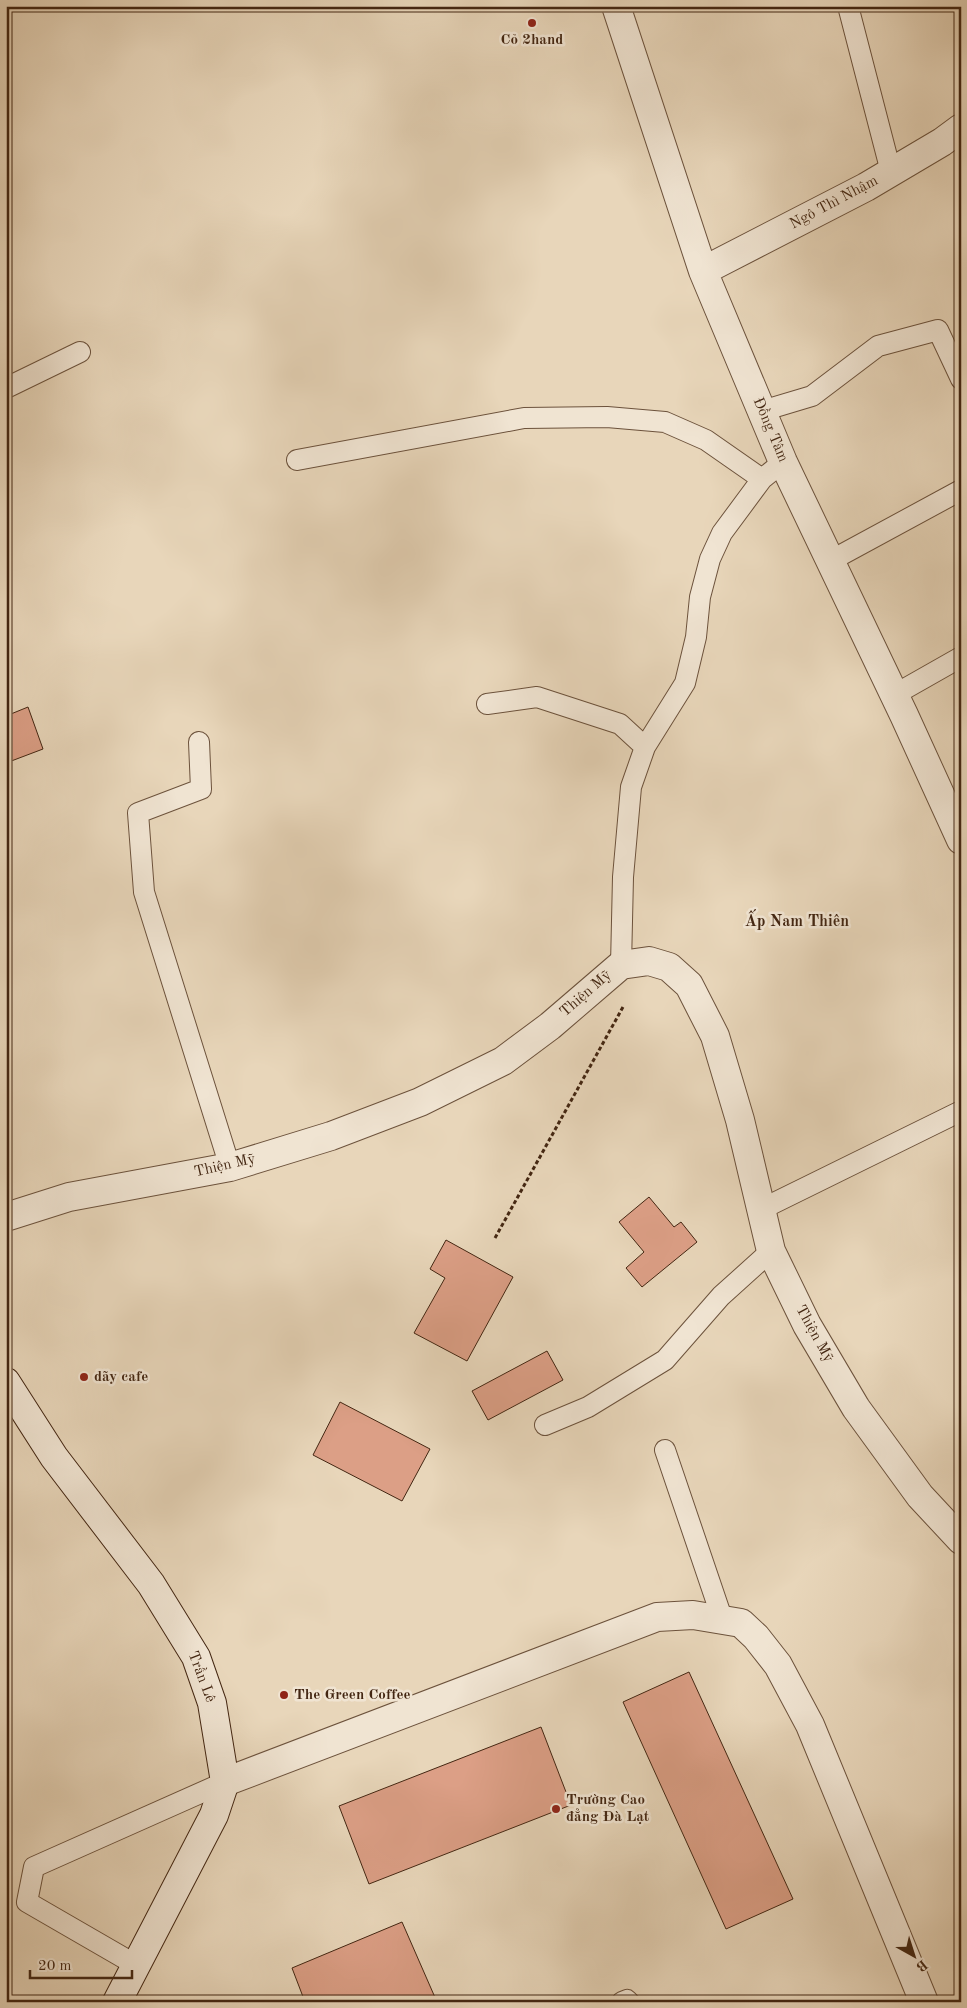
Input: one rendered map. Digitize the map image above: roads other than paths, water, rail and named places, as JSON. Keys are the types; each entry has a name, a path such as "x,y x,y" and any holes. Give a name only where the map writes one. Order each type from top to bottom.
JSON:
{"street":[{"name":"Đồng Tâm","path":"616,6 703,271 783,462 894,694 955,812 961,840"},
{"name":"Ngô Thì Nhậm","path":"703,271 866,187 942,142 961,128"},
{"name":"Thiện Mỹ","path":"6,1216 69,1198 230,1167 331,1136 411,1106 503,1061 550,1026 620,965 649,961 670,967 689,985 715,1036 740,1120 771,1251 808,1325 856,1408 920,1496 961,1540"},
{"name":"Trần Lê","path":"6,1382 54,1457 151,1584 196,1657 212,1703 225,1782 214,1815 117,2002"},
{"path":"225,1782 657,1617 693,1615 741,1622 756,1637 778,1666 810,1725 924,2002"}],"lane":[{"path":"848,6 891,172"},
{"path":"762,411 812,396 878,346 938,330 961,379"},
{"path":"6,388 80,352"},
{"path":"297,460 524,418 607,417 665,422 706,440 762,478"},
{"path":"620,965 631,787 645,747 686,683 696,636 700,597 710,559 722,533 762,478 783,462"},
{"path":"830,560 961,490"},
{"path":"894,694 961,657"},
{"path":"487,704 537,697 620,724 645,747"},
{"path":"199,742 200,789 138,813 144,892 230,1167"},
{"path":"760,1210 961,1111"},
{"path":"545,1425 588,1407 665,1360 721,1296 771,1251"},
{"path":"665,1450 722,1618"},
{"path":"136,1965 27,1902 34,1867 225,1782"},
{"path":"622,2002 627,2000 629,2002"}],"place":[{"name":"Cỏ 2hand","path":"532,23"},
{"name":"dãy cafe","path":"84,1377"},
{"name":"The Green Coffee","path":"284,1695"},
{"name":"Trường Cao đẳng Đà Lạt","path":"556,1809"}],"district":[{"name":"Ấp Nam Thiên","path":"797,922"}]}
